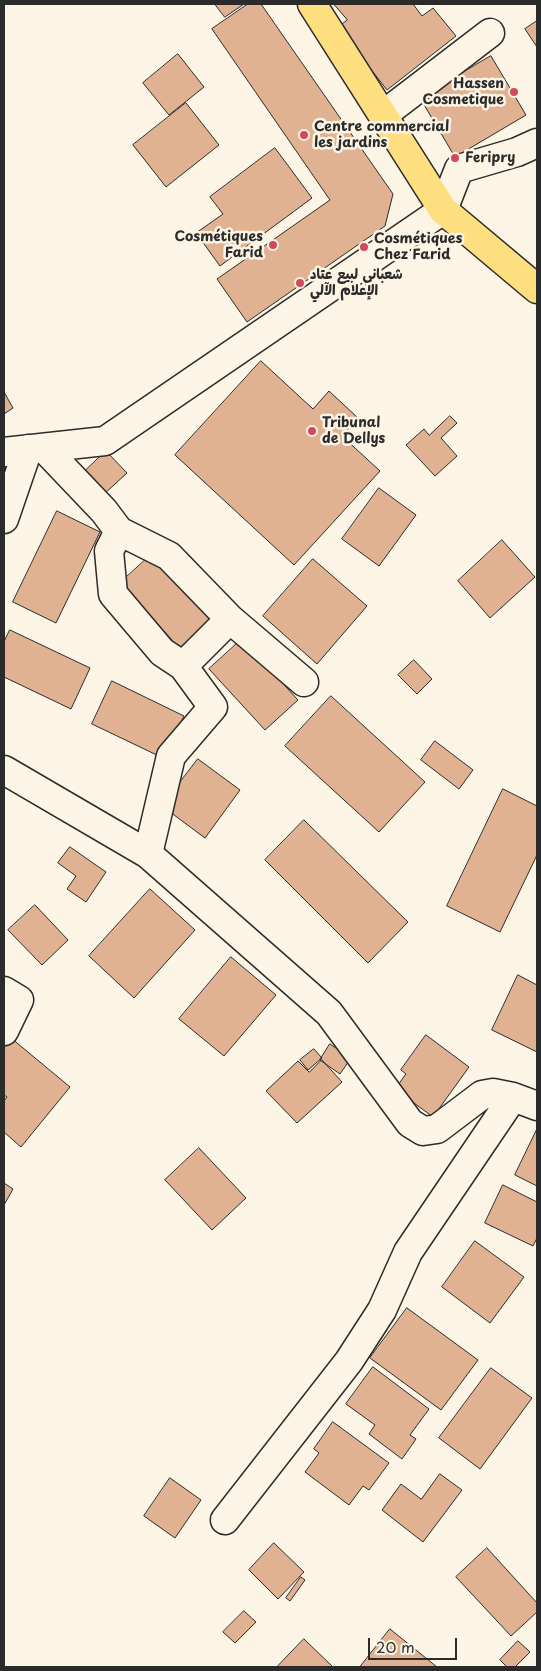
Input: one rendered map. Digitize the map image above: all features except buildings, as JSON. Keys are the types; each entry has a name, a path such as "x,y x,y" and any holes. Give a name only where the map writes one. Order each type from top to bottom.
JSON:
{"main road":[{"path":"312,4 442,210 537,289"}],"street":[{"path":"383,115 490,33"},
{"path":"25,450 105,441 442,210 459,169 517,152 537,143"},
{"path":"4,519 25,450"},
{"path":"25,450 104,510 119,531 169,556 230,619 304,682"},
{"path":"119,531 109,551 113,594 162,652 183,666 213,707 171,756 148,854"},
{"path":"183,666 230,619"},
{"path":"4,770 148,854 329,1014 410,1123 423,1131 437,1129 482,1095 494,1093 525,1102 408,1252 382,1310 349,1361 224,1520"},
{"path":"4,991 19,1000 4,1031"}],"place":[{"name":"Hassen Cosmetique","path":"514,92"},
{"name":"Centre commercial les jardins","path":"304,135"},
{"name":"Feripry","path":"455,158"},
{"name":"Cosmétiques Farid","path":"273,245"},
{"name":"Cosmétiques Chez Farid","path":"364,247"},
{"name":"شعباني لبيع عتاد الإعلام الآلي","path":"300,283"},
{"name":"Tribunal de Dellys","path":"312,431"}]}
